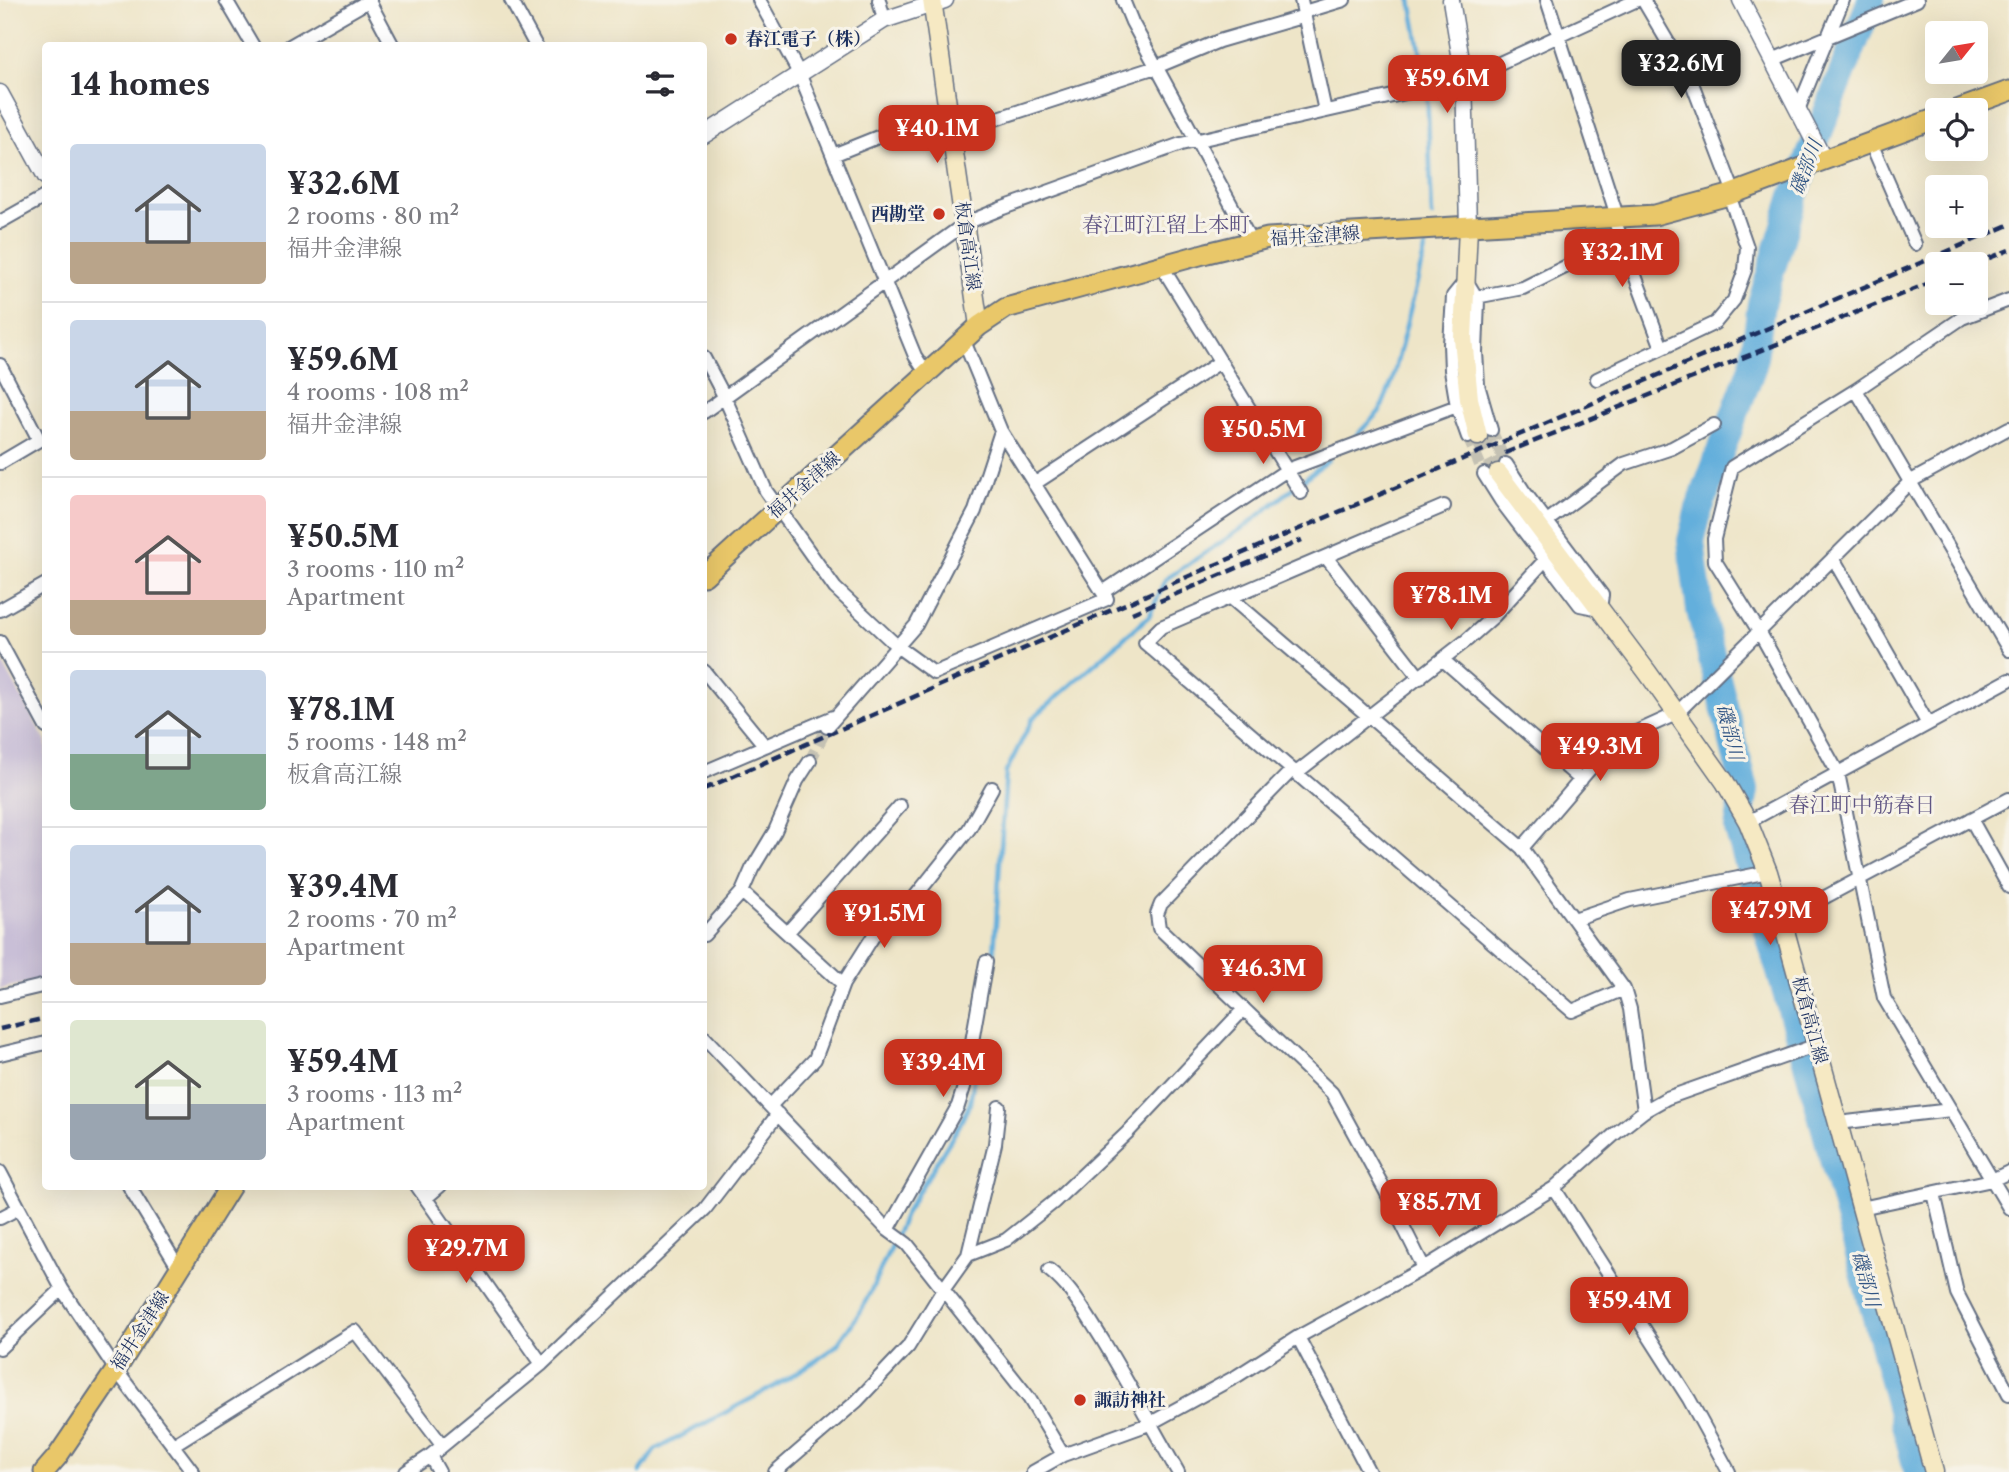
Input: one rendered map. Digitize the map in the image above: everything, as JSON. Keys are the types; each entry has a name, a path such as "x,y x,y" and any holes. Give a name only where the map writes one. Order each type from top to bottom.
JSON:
{"main road":[{"name":"板倉高江線","path":"936,1 948,109 979,326"},
{"path":"1988,99 2009,91"},
{"name":"福井金津線","path":"707,573 979,326 1006,308 1251,241 1299,235 1616,219 1679,210 1731,194 1925,123"},
{"path":"1468,227 1465,368 1469,399 1479,434"},
{"name":"板倉高江線","path":"1496,470 1725,782 1748,822 1768,872 1782,920 1934,1472"},
{"name":"福井金津線","path":"44,1472 116,1370 229,1190"}],"street":[{"path":"226,0 251,42"},
{"path":"297,42 369,0 391,42"},
{"path":"511,0 534,42"},
{"path":"759,0 799,74 915,356 927,374"},
{"path":"879,0 884,20"},
{"path":"1123,0 1132,22 1251,241"},
{"path":"952,133 1156,67 1303,9 1344,0"},
{"path":"1451,0 1464,78 1468,227"},
{"path":"1547,0 1560,35 1620,239 1662,348"},
{"path":"707,410 966,223 1181,144 1464,78 1637,0"},
{"path":"1597,379 1714,323 1734,300 1745,270 1747,247 1692,83 1643,0"},
{"path":"1741,0 1824,160"},
{"path":"1799,112 1843,0"},
{"path":"1772,60 1917,0"},
{"path":"707,133 884,20 936,1"},
{"path":"1303,9 1325,111"},
{"path":"0,93 42,170"},
{"path":"832,156 948,109"},
{"path":"1871,143 1915,244"},
{"path":"0,222 42,199"},
{"path":"1476,297 1523,288 1620,239"},
{"path":"1161,265 1301,493"},
{"path":"1466,280 1478,300 1476,352 1479,434 1457,406 1451,370 1453,296 1466,280"},
{"path":"2009,300 1962,318 1856,390 1732,467 1714,539 1715,561 1760,633 1838,773 1884,998 2009,1208"},
{"path":"707,364 766,491 835,588 898,648 934,673 1107,598 1001,431 964,341"},
{"path":"1034,484 1220,362"},
{"path":"0,365 39,440 0,463"},
{"path":"1856,390 2009,650"},
{"path":"1103,592 1287,470 1457,406"},
{"path":"1546,521 1624,464 1672,448 1714,425"},
{"path":"1522,848 1612,743 1676,714 1911,481 2009,428"},
{"path":"827,727 916,625 975,511 1001,431"},
{"path":"1496,470 1546,521 1602,595 1600,609 1580,605 1501,501 1496,470"},
{"path":"1444,506 1161,628 1145,643 1572,1010 1624,989"},
{"path":"1326,557 1420,678"},
{"path":"1833,558 1928,724"},
{"path":"1424,1268 1332,1093 1158,928 1157,914 1161,904 1294,771 1370,718 1443,660 1494,616 1546,559"},
{"path":"0,610 42,586"},
{"path":"1231,598 1522,848 1624,989 1630,1009 1644,1111"},
{"path":"0,642 42,720"},
{"path":"1443,660 1581,780"},
{"path":"707,675 765,747"},
{"path":"1748,822 2009,680"},
{"path":"707,771 836,716"},
{"path":"707,932 742,892 752,869 775,831 797,781 810,761"},
{"path":"406,1472 430,1456 542,1364 705,1209 774,1110 815,1059 843,984 874,934 914,898 969,829 992,788"},
{"path":"1782,920 2009,799"},
{"path":"788,933 900,806"},
{"path":"1971,820 2009,887"},
{"path":"1574,919 1651,894 1768,872"},
{"path":"742,892 843,984"},
{"path":"888,1230 958,1105 964,1087 986,962"},
{"path":"0,996 42,986"},
{"path":"968,1255 1006,1240 1054,1202 1127,1133 1243,1010"},
{"path":"707,1040 888,1230 908,1244 1029,1398 1063,1455"},
{"path":"0,1054 42,1044"},
{"path":"1033,1472 1063,1455 1149,1424 1237,1376 1298,1337 1424,1268 1554,1188 1644,1111 1667,1098 1817,1045"},
{"path":"775,1472 885,1373 908,1347 968,1255 995,1144 999,1107"},
{"path":"1838,1123 1951,1110"},
{"path":"0,1172 62,1289 116,1370 193,1472"},
{"path":"1861,1208 1993,1180 2009,1172"},
{"path":"1554,1188 1689,1399 1729,1472"},
{"path":"131,1190 180,1269"},
{"path":"420,1190 542,1364"},
{"path":"426,1198 435,1190"},
{"path":"1934,1192 1957,1293 2009,1394"},
{"path":"0,1218 19,1208"},
{"path":"1049,1270 1076,1296 1178,1472"},
{"path":"0,1348 62,1289"},
{"path":"173,1445 355,1331 442,1446"},
{"path":"1298,1337 1369,1472"},
{"path":"430,1456 439,1472"}],"shaded area":[{"path":"0,658 42,735 42,980 0,989"}],"waterway":[{"path":"1411,0 1427,89 1432,216"},
{"name":"磯部川","path":"1871,0 1794,196 1761,304 1753,365 1699,509 1691,541 1700,610 1745,790 1738,829 1811,1077 1918,1472"},
{"path":"1351,441 1380,411 1392,382 1427,242"},
{"path":"640,1472 655,1450 775,1386 837,1345 871,1291 906,1212 959,1126 970,1103 994,953 1006,772 1033,718 1149,616 1166,579 1247,525 1328,460"}],"tunnel":[{"path":"1491,430 1506,464"},
{"path":"1478,436 1498,473"},
{"path":"1468,437 1484,474"},
{"path":"810,761 827,727"}],"railway":[{"path":"707,788 1187,577 2009,225"},
{"path":"1988,259 2009,250"},
{"path":"1505,453 1925,285"},
{"path":"1132,613 1302,540"},
{"path":"0,1029 42,1019"}],"place":[{"name":"春江電子（株）","path":"731,39"},
{"name":"西勘堂","path":"939,214"},
{"name":"諏訪神社","path":"1080,1400"}],"district":[{"name":"春江町江留上本町","path":"1166,224"},
{"name":"春江町中筋春日","path":"1862,804"}]}
